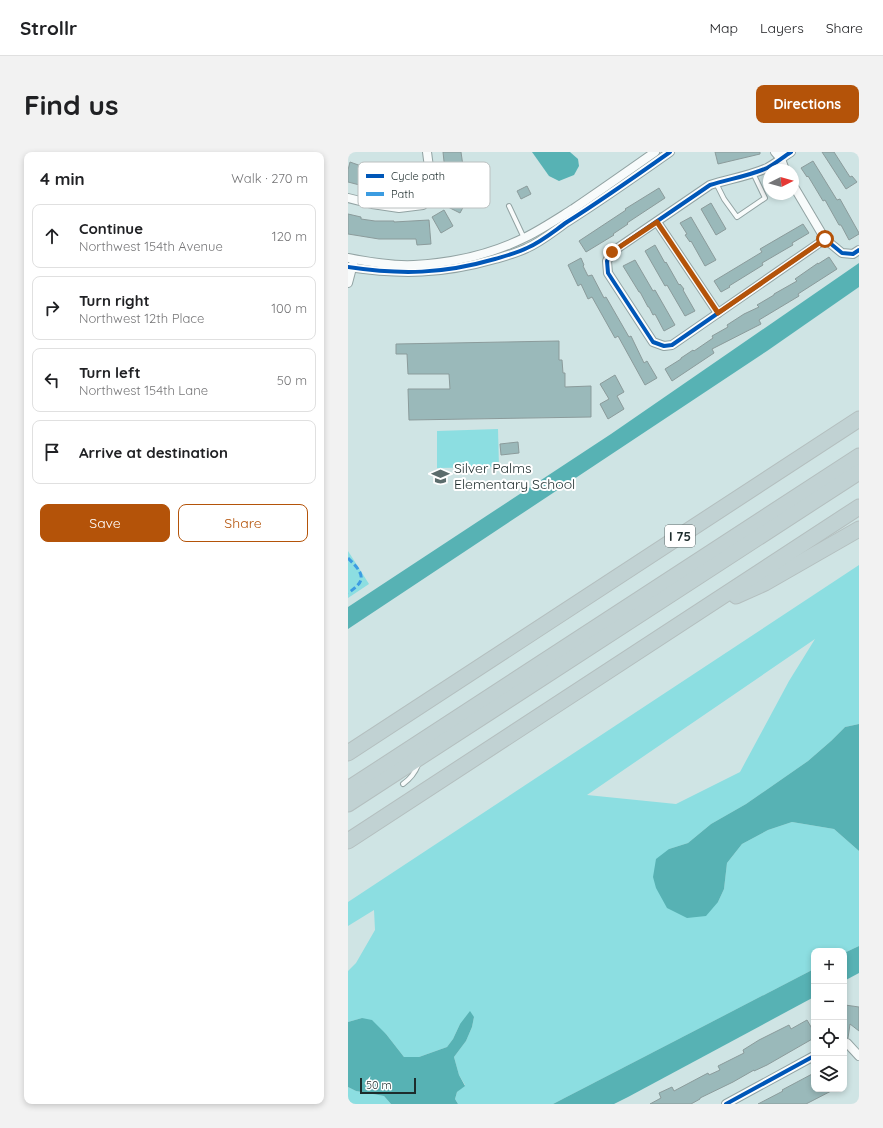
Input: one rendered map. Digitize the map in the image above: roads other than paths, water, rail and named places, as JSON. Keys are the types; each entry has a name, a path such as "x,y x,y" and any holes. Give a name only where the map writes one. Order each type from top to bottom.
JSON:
{"highway":[{"name":"I 75","path":"348,753 857,421"},
{"path":"778,509 788,495 859,448"},
{"path":"348,789 859,456"},
{"path":"348,804 859,472"},
{"path":"348,841 859,507"},
{"path":"691,617 765,583 859,529"}],"street":[{"path":"428,152 429,162"},
{"path":"350,263 414,265 447,261 477,255 507,246 542,229 655,152"},
{"path":"350,263 380,272 402,273 438,271 479,264 514,253 536,243 670,152"},
{"path":"775,152 781,156"},
{"path":"791,152 781,156 768,167 753,173 710,185 612,252 607,261 608,273 653,342 664,346 672,345 825,239"},
{"path":"799,195 825,239 842,253 853,254 859,250"},
{"path":"348,198 358,200"},
{"path":"657,222 718,313"},
{"path":"348,283 350,263"},
{"path":"847,1045 859,1056"},
{"path":"726,1104 811,1058"}],"lane":[{"path":"716,183 724,200 737,217 765,198 753,173"},
{"path":"509,206 524,238"},
{"path":"402,784 409,780 421,757"}],"place":[{"name":"Silver Palms Elementary School","path":"441,476"}]}
